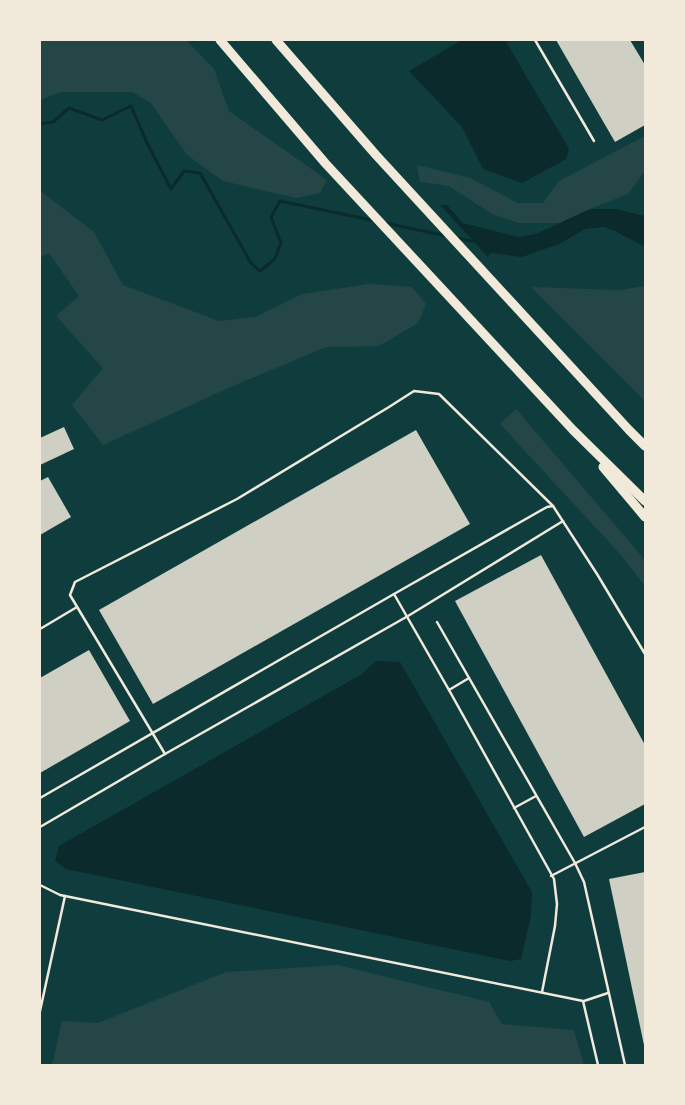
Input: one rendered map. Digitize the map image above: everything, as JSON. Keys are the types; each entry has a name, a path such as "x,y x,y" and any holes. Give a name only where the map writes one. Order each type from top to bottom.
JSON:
{"highway":[{"path":"220,40 326,164 573,430 645,501"},
{"path":"276,40 376,155 645,446"},
{"path":"573,430 645,517"}],"lane":[{"path":"535,40 594,140"},
{"path":"165,754 70,595 75,582 237,499 414,391 439,394 553,506 598,574 645,654"},
{"path":"40,798 394,594 547,507 553,506"},
{"path":"40,827 408,616 563,521"},
{"path":"394,594 554,879 557,904 555,926 542,992"},
{"path":"40,629 77,607"},
{"path":"437,622 575,863 584,882 625,1065"},
{"path":"449,690 469,678"},
{"path":"514,808 536,796"},
{"path":"551,876 645,827"},
{"path":"40,885 60,895 583,1001 608,993"},
{"path":"40,1011 65,896"},
{"path":"583,1001 598,1065"}],"shaded area":[{"path":"40,40 186,40 214,69 229,111 327,180 320,193 296,198 223,181 187,155 151,103 132,92 61,92 40,100"},
{"path":"462,40 505,40 569,149 566,159 522,183 483,169 462,127 409,71"},
{"path":"645,136 645,171 628,194 560,223 519,223 492,214 449,186 420,182 417,165 470,178 518,203 543,203 559,181"},
{"path":"40,192 94,232 123,285 219,321 255,317 302,294 369,284 412,287 426,304 418,323 379,346 326,347 233,386 103,445 72,405 103,368 56,316 79,296 49,253 40,258"},
{"path":"440,205 447,205 463,223 518,237 536,234 590,209 616,209 645,216 645,247 604,227 585,229 559,244 522,257 490,253 488,257"},
{"path":"645,286 645,401 531,287 620,290"},
{"path":"516,409 645,560 645,586 621,555 500,424"},
{"path":"376,661 400,662 532,892 531,916 521,959 510,961 66,869 55,861 59,846 362,674"},
{"path":"338,965 489,1002 502,1024 574,1030 584,1065 52,1065 62,1021 98,1023 226,972"}],"building":[{"path":"556,40 630,40 645,65 645,125 615,142"},
{"path":"64,427 74,449 40,465 40,438"},
{"path":"416,430 470,524 153,704 99,610"},
{"path":"48,477 71,517 40,535 40,481"},
{"path":"541,555 645,745 645,804 584,837 455,601"},
{"path":"89,650 130,721 40,773 40,678"},
{"path":"645,872 645,1045 644,1045 609,879"}],"waterway":[{"path":"40,124 53,122 69,108 102,120 131,106 148,145 171,189 184,171 200,173 251,263 260,271 275,259 281,243 271,217 280,201 376,221"},
{"path":"385,223 447,236"},
{"path":"456,238 477,242"}]}
